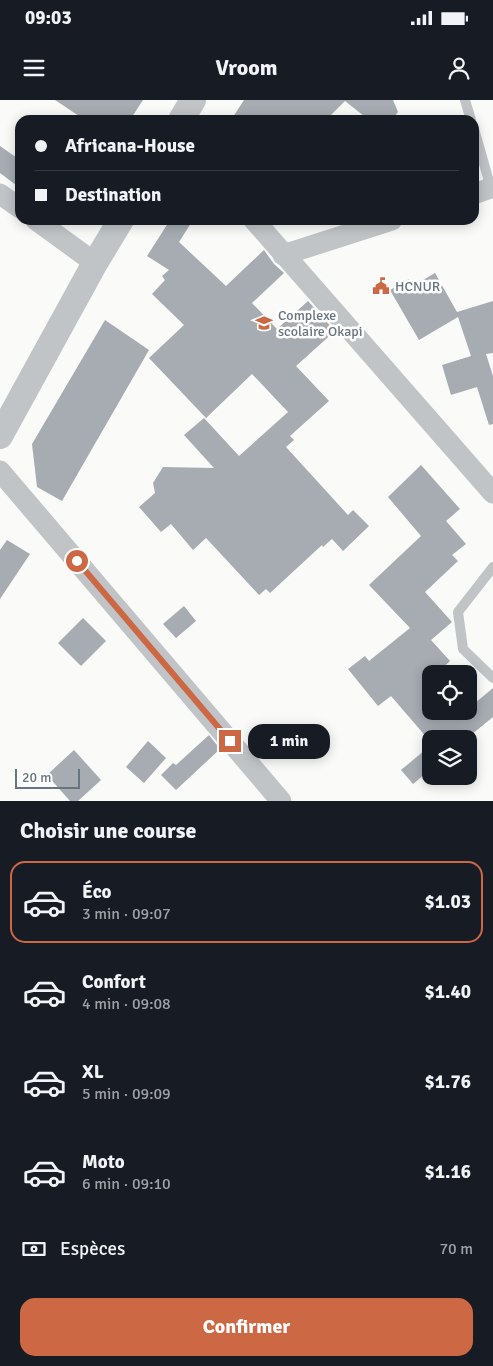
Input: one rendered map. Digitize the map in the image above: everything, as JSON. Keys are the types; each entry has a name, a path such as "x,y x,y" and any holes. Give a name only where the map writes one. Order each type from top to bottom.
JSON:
{"street":[{"path":"184,115 193,100"},
{"path":"0,194 15,204"},
{"path":"43,225 95,263"},
{"path":"0,436 95,263 118,225"},
{"path":"258,225 493,493"},
{"path":"284,255 377,225"},
{"path":"0,471 281,801"}],"lane":[{"path":"465,100 470,115"},
{"path":"479,155 486,190"},
{"path":"493,566 458,612 463,649 493,678"}],"building":[{"path":"55,100 143,100 133,115 78,115"},
{"path":"244,100 393,100 398,112 396,115 363,115 345,101 331,115 234,115"},
{"path":"0,146 15,156 15,184 0,173"},
{"path":"167,225 190,225 179,242 226,286 264,250 274,264 284,273 252,303 277,329 308,301 335,331 296,366 329,401 290,436 294,440 286,447 348,515 353,510 369,526 343,551 332,539 323,547 322,545 270,593 266,589 259,595 206,538 193,550 171,524 161,532 139,507 155,493 153,483 163,467 214,468 184,435 204,418 239,456 288,412 252,374 206,418 149,358 184,325 152,294 165,280 162,276 169,270 147,256"},
{"path":"435,273 457,312 493,301 493,353 486,354 493,376 493,424 489,425 477,387 451,395 442,365 471,356 458,317 419,340 390,290 409,279 413,286"},
{"path":"105,320 149,350 62,501 37,487 32,444"},
{"path":"421,465 460,509 446,521 466,544 452,555 458,561 425,592 452,622 431,640 450,661 446,665 422,665 422,720 477,720 477,701 493,688 493,717 477,730 422,730 422,732 391,696 378,706 348,669 365,656 369,661 410,628 369,585 421,536 388,497"},
{"path":"7,540 30,554 0,599 0,550"},
{"path":"184,606 196,621 176,638 163,624"},
{"path":"83,618 106,641 81,666 58,643"},
{"path":"209,735 220,749 176,790 161,775 173,763 176,765"},
{"path":"148,741 166,758 144,783 126,767"},
{"path":"74,750 101,780 78,801 70,801 47,775"},
{"path":"422,752 422,776 413,784 401,770"}],"place":[{"name":"HCNUR","path":"381,286"},
{"name":"Complexe scolaire Okapi","path":"264,323"}],"route":[{"path":"77,561 230,741"}]}
